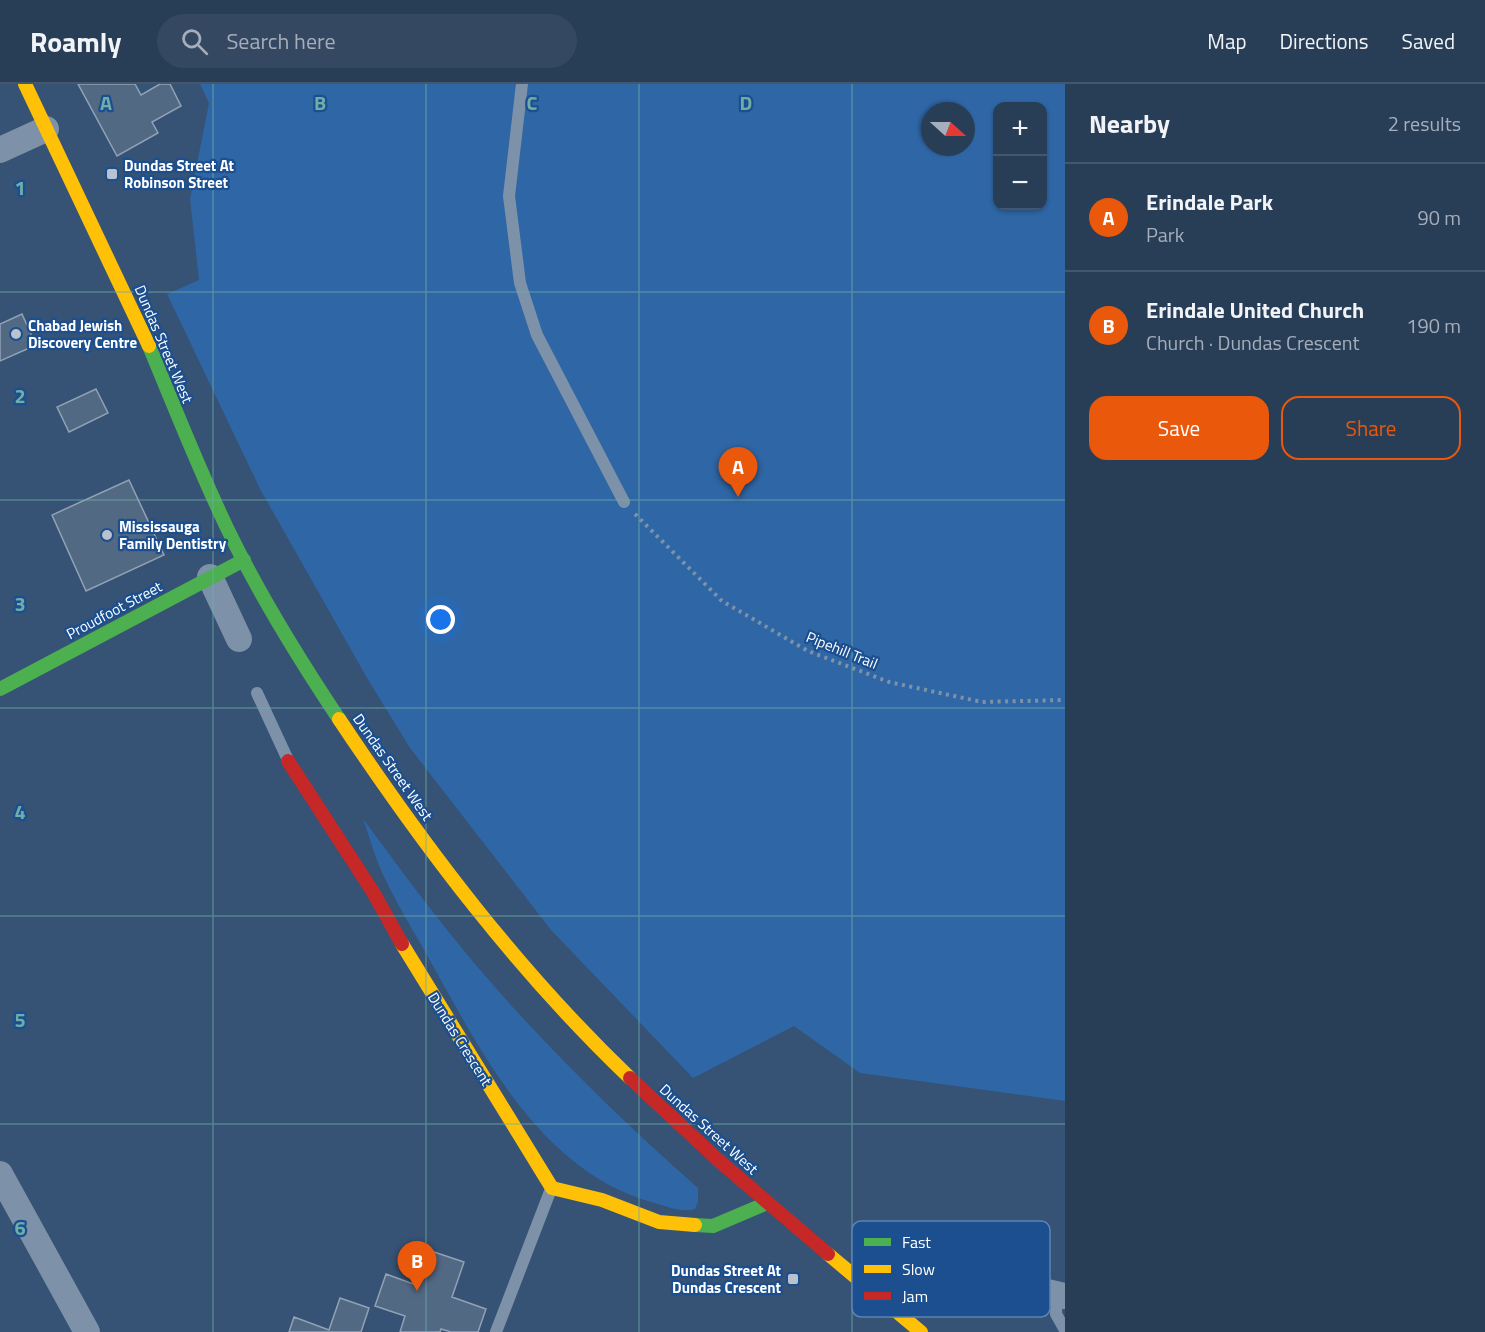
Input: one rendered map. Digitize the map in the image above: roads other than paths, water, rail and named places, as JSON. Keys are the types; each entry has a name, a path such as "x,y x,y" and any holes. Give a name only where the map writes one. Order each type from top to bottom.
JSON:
{"main road":[{"name":"Dundas Street West","path":"25,84 136,316 182,430 244,560 312,678 376,776 473,906 528,973 628,1078 767,1203 852,1274"},
{"name":"Proudfoot Street","path":"0,689 244,560"},
{"name":"Dundas Crescent","path":"288,761 373,892 423,981 552,1188"},
{"path":"552,1188 602,1200 659,1222 680,1225 713,1226 767,1203"},
{"name":"Dundas Street West","path":"903,1317 921,1332"}],"street":[{"path":"0,150 46,129"},
{"path":"210,577 239,639"},
{"path":"0,1174 87,1332"}],"lane":[{"path":"522,84 509,196 520,283 537,335 624,502"},
{"name":"Dundas Crescent","path":"256,693 288,761"},
{"path":"496,1332 552,1188"},
{"path":"1061,1295 1056,1314 1065,1330"}],"place":[{"name":"Dundas Street At Robinson Street","path":"112,174"},
{"name":"Chabad Jewish Discovery Centre","path":"16,334"},
{"name":"Erindale Park","path":"738,497"},
{"name":"Mississauga Family Dentistry","path":"107,535"},
{"name":"Dundas Street At Dundas Crescent","path":"793,1279"},
{"name":"Erindale United Church","path":"417,1291"}]}
